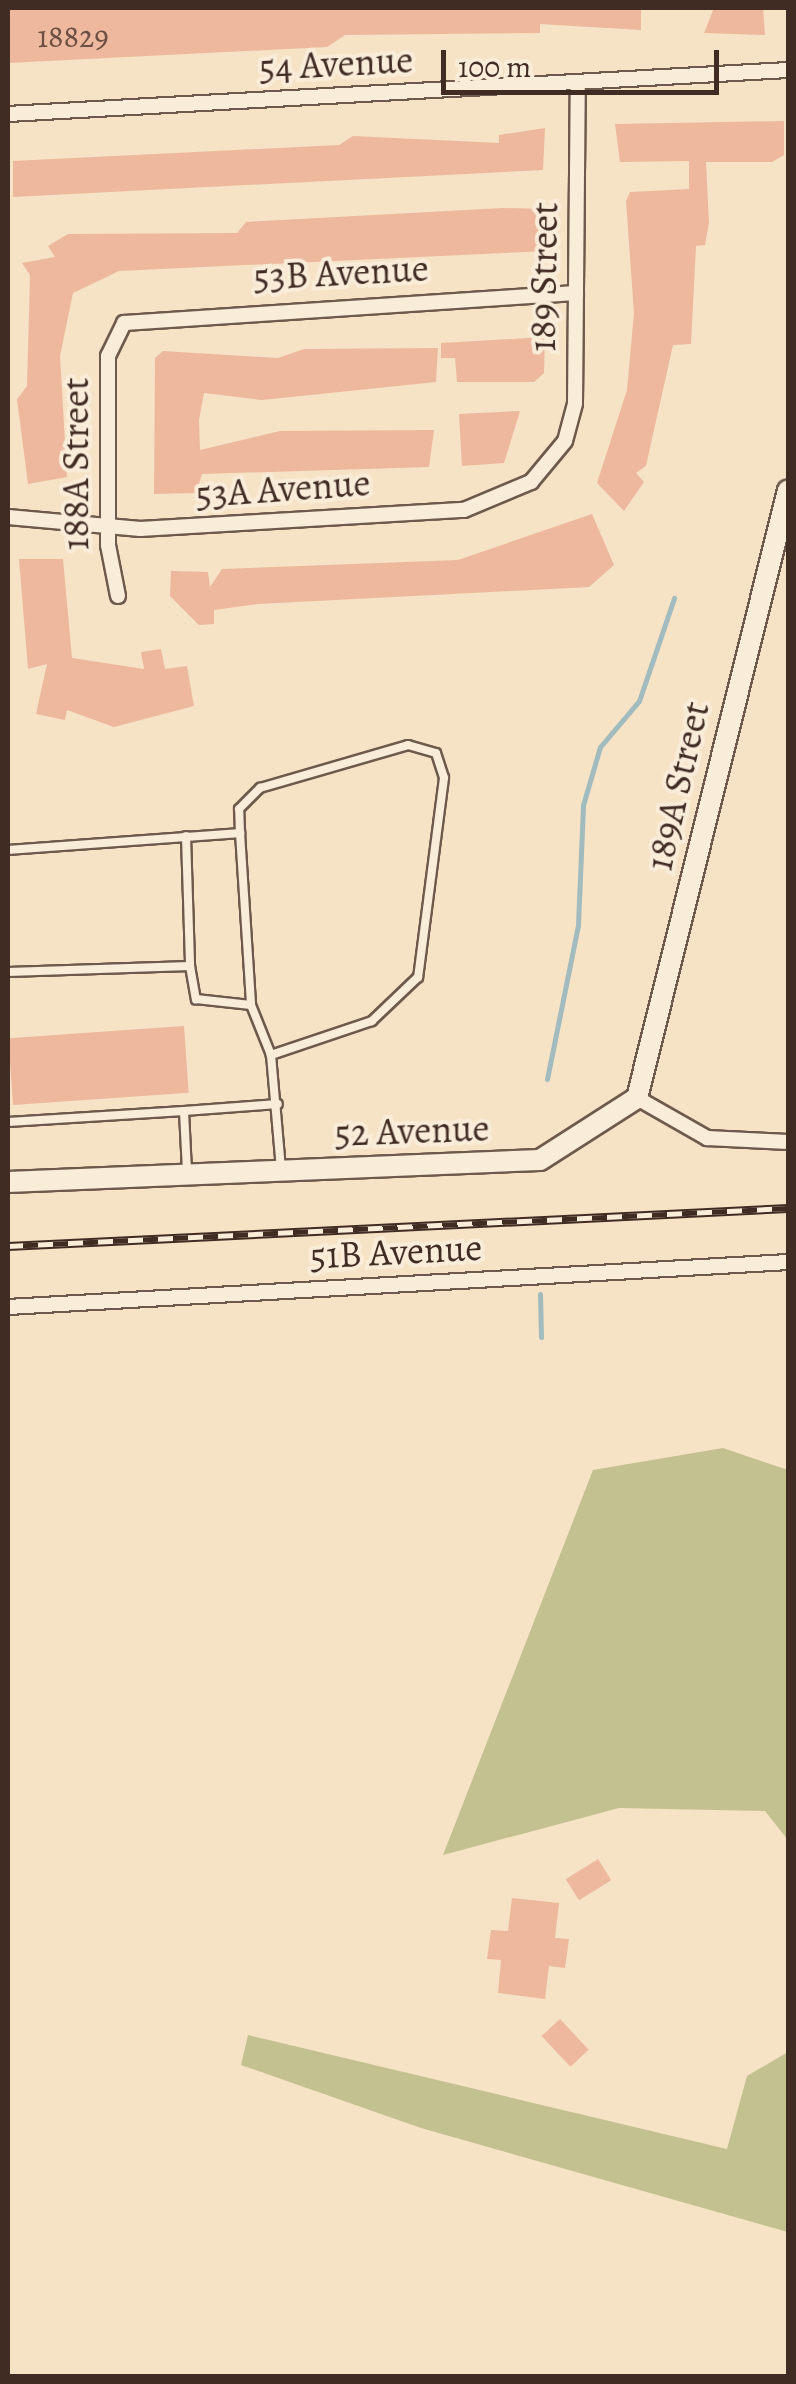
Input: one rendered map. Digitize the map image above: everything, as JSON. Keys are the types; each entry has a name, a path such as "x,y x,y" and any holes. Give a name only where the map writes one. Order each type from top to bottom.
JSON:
{"street":[{"name":"54 Avenue","path":"8,114 788,70"},
{"name":"189 Street","path":"549,465 575,404 578,82"},
{"name":"53B Avenue","path":"115,332 148,316 576,294"},
{"name":"188A Street","path":"115,332 107,527 118,596"},
{"name":"53A Avenue","path":"8,517 107,527 464,510 510,496 549,465"},
{"name":"189A Street","path":"637,1098 788,490"},
{"path":"637,1098 707,1138 788,1142"},
{"name":"52 Avenue","path":"8,1182 540,1160 637,1098"},
{"name":"51B Avenue","path":"8,1307 788,1262"}],"lane":[{"path":"271,1055 372,1021 418,977 444,778 436,753 408,745 260,788 239,809 250,1005 271,1055 282,1171"},
{"path":"8,850 240,833"},
{"path":"186,836 190,966 196,999 250,1005"},
{"path":"8,972 190,966"},
{"path":"8,1122 278,1104"},
{"path":"184,1111 187,1176"}],"shaded area":[{"path":"723,1448 788,1470 788,1840 765,1811 619,1808 443,1855 593,1470"},
{"path":"248,2035 727,2149 747,2076 788,2052 788,2232 421,2128 241,2065"}],"building":[{"path":"641,8 641,30 540,24 540,33 345,35 327,47 8,63 9,9"},
{"path":"714,8 763,8 765,35 704,33"},
{"path":"784,121 784,155 772,162 706,162 709,223 705,245 696,246 691,344 673,345 646,466 636,473 644,482 624,511 597,483 627,390 634,313 626,201 630,192 689,189 689,161 620,162 615,124"},
{"path":"545,128 543,170 13,197 13,161 339,145 353,136 499,143 499,135"},
{"path":"548,209 548,251 119,271 73,293 60,356 67,477 28,484 17,399 27,386 30,275 22,263 55,257 48,246 68,234 237,233 246,222"},
{"path":"545,337 544,373 534,382 457,382 455,358 441,358 441,343"},
{"path":"438,348 436,382 262,400 204,393 199,420 200,450 280,431 434,430 429,467 202,474 196,493 154,494 155,358 163,351 278,358 304,349"},
{"path":"520,411 504,463 462,466 459,414"},
{"path":"592,514 614,565 589,587 258,604 214,610 214,624 199,625 170,596 171,571 208,572 210,587 222,569 458,560"},
{"path":"19,559 63,559 72,658 144,669 141,652 161,649 165,669 187,666 194,706 114,727 67,710 65,720 36,714 47,664 28,669"},
{"path":"184,1026 189,1093 13,1105 8,1038"},
{"path":"598,1859 611,1880 579,1900 566,1879"},
{"path":"512,1898 559,1903 555,1938 569,1939 565,1968 549,1966 545,1999 498,1993 501,1960 487,1959 491,1930 508,1931"},
{"path":"560,2019 589,2050 570,2067 542,2036"}],"waterway":[{"path":"547,1079 578,925 583,805 600,747 639,701 674,598"},
{"path":"540,1294 541,1337"}],"railway":[{"path":"8,1246 788,1208"}]}
